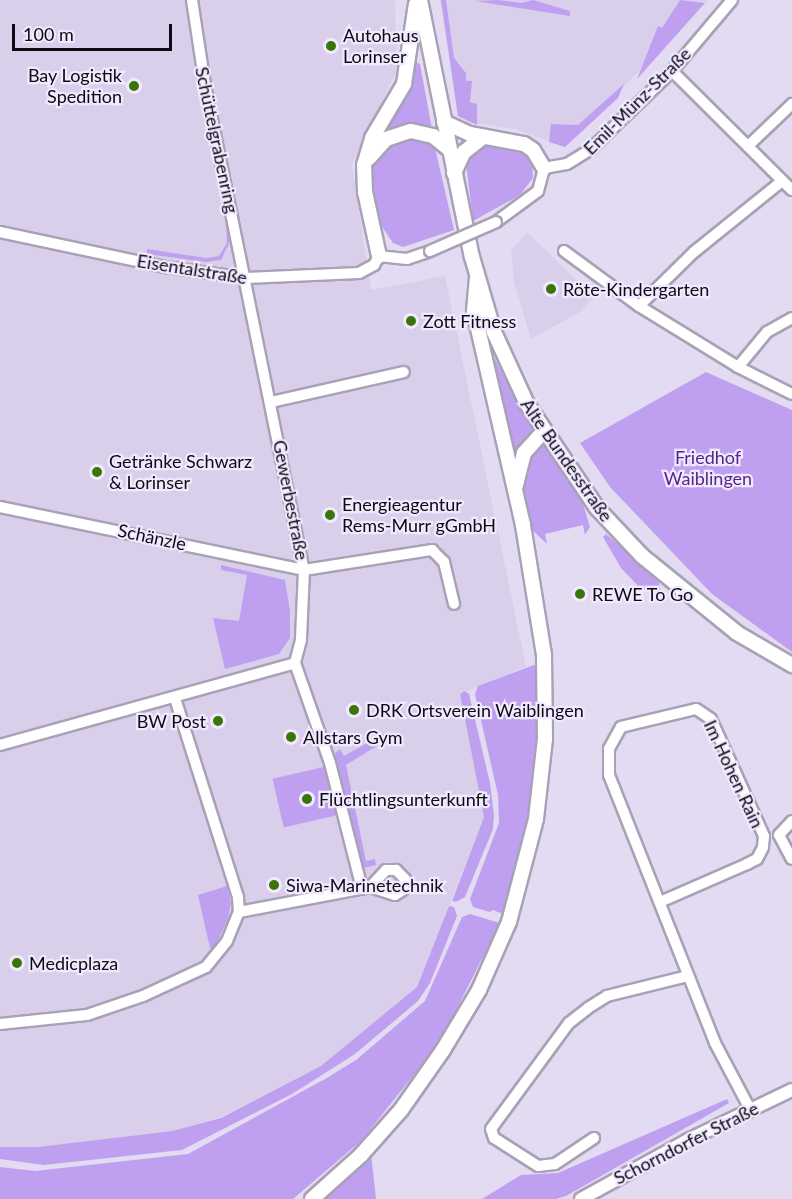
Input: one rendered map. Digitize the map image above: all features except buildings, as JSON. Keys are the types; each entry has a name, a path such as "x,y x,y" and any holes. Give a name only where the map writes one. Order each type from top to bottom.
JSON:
{"main road":[{"name":"Alte Bundesstraße","path":"418,0 477,277 506,364 543,432 597,508 642,556 737,633 792,665"},
{"path":"380,255 365,192 364,165 372,138 404,84 418,0"},
{"path":"444,122 483,137 524,144 533,150 544,168"},
{"path":"364,165 386,139 411,131 433,136 449,149"},
{"path":"454,173 464,153 483,137"},
{"path":"312,1199 361,1155 425,1080 479,990 508,922 527,863 545,739 544,655 515,489 474,311 477,277"},
{"path":"515,489 524,453 543,432"}],"street":[{"name":"Schüttelgrabenring","path":"192,0 205,85 246,278"},
{"name":"Emil-Münz-Straße","path":"544,168 567,164 591,149 672,71 732,0"},
{"path":"672,71 792,190"},
{"path":"748,146 792,104"},
{"path":"380,255 407,259 496,222 538,191 544,168"},
{"path":"639,306 694,252 782,181"},
{"name":"Eisentalstraße","path":"0,232 165,267 246,278 359,273 374,265 380,255"},
{"path":"564,251 639,306 738,367 792,394"},
{"name":"Gewerbestraße","path":"246,278 304,570 432,550 444,562 454,604"},
{"path":"738,367 767,332 792,318"},
{"path":"271,402 404,372"},
{"name":"Schänzle","path":"0,507 304,570"},
{"path":"239,912 366,888 329,760 295,663 301,640 304,570"},
{"path":"0,745 176,698 295,663"},
{"path":"0,1024 87,1015 172,986 214,961 227,941 239,912 176,698"},
{"name":"Im Hohen Rain","path":"660,902 757,859 763,848 764,836 711,719 696,709 628,723 616,731 609,749 612,788 727,1070 750,1109"},
{"path":"792,821 779,834 792,859"},
{"path":"594,1138 555,1164 538,1166 494,1138 491,1129 569,1023 581,1013 607,996 688,976"},
{"name":"Schorndorfer Straße","path":"581,1199 750,1109 792,1090"}],"shaded area":[{"path":"0,0 395,0 397,70 352,164 371,290 445,276 526,667 460,694 484,817 417,987 321,1066 221,1117 172,1131 38,1147 0,1147"},
{"path":"440,0 708,0 565,147 515,129 468,122 458,116"},
{"name":"Röte-Kindergarten","path":"527,232 594,297 580,312 531,339 514,282 511,251"}],"green space":[{"path":"441,0 446,0 454,58 466,73 466,81 472,81 470,102 477,104 477,125 458,116"},
{"path":"498,0 522,3 533,0 570,11 570,16 475,1"},
{"path":"680,0 705,3 637,79 658,26 662,28"},
{"path":"414,61 420,64 432,129 376,139 404,99"},
{"path":"624,84 618,98 565,147 549,142 551,124 578,125"},
{"path":"413,136 424,137 435,148 454,230 403,247 393,243 379,222 371,191 370,166 385,145"},
{"path":"486,144 522,152 532,164 533,178 520,195 473,221 466,163 478,147"},
{"path":"226,222 230,222 231,239 221,260 206,262 147,254 147,249 206,258 219,256 227,243"},
{"path":"488,346 532,429 515,462"},
{"name":"Friedhof Waiblingen","path":"706,372 792,410 792,652 712,594 610,487 580,443"},
{"path":"543,442 583,504 590,527 585,535 583,525 545,534 547,544 531,529 523,484 526,460"},
{"path":"606,534 658,578 661,593 641,589 621,568 603,537"},
{"path":"221,565 285,580 290,611 290,638 279,654 225,669 213,618 239,621 247,575 221,570"},
{"path":"534,665 538,669 537,744 526,830 503,914 473,907 470,899 499,823 498,795 475,694 478,686"},
{"path":"465,691 469,694 490,783 494,816 493,829 465,897 456,902 452,901 484,817 460,694"},
{"path":"385,733 388,739 346,765 366,861 375,859 376,865 363,868 335,753 340,749 344,756"},
{"name":"Flüchtlingsunterkunft","path":"328,766 339,815 284,828 272,779"},
{"path":"227,886 231,903 228,918 215,947 210,948 198,895"},
{"path":"449,906 454,907 457,916 430,983 418,1001 355,1054 292,1094 182,1150 44,1165 0,1159 0,1147 38,1147 172,1131 221,1118 321,1066 417,987"},
{"path":"470,914 500,923 440,1042 361,1141 293,1199 0,1199 0,1167 35,1171 188,1154 325,1079 356,1060 425,1001 462,917"},
{"path":"727,1099 729,1103 566,1196 556,1199 482,1199 521,1175 558,1173"},
{"path":"371,1153 376,1199 324,1199"}],"place":[{"name":"Autohaus Lorinser","path":"331,46"},
{"name":"Bay Logistik Spedition","path":"134,86"},
{"name":"Röte-Kindergarten","path":"551,289"},
{"name":"Zott Fitness","path":"411,321"},
{"name":"Getränke Schwarz & Lorinser","path":"97,472"},
{"name":"Energieagentur Rems-Murr gGmbH","path":"330,515"},
{"name":"REWE To Go","path":"580,594"},
{"name":"DRK Ortsverein Waiblingen","path":"354,710"},
{"name":"BW Post","path":"218,721"},
{"name":"Allstars Gym","path":"291,737"},
{"name":"Flüchtlingsunterkunft","path":"307,799"},
{"name":"Siwa-Marinetechnik","path":"274,885"},
{"name":"Medicplaza","path":"17,963"}]}
